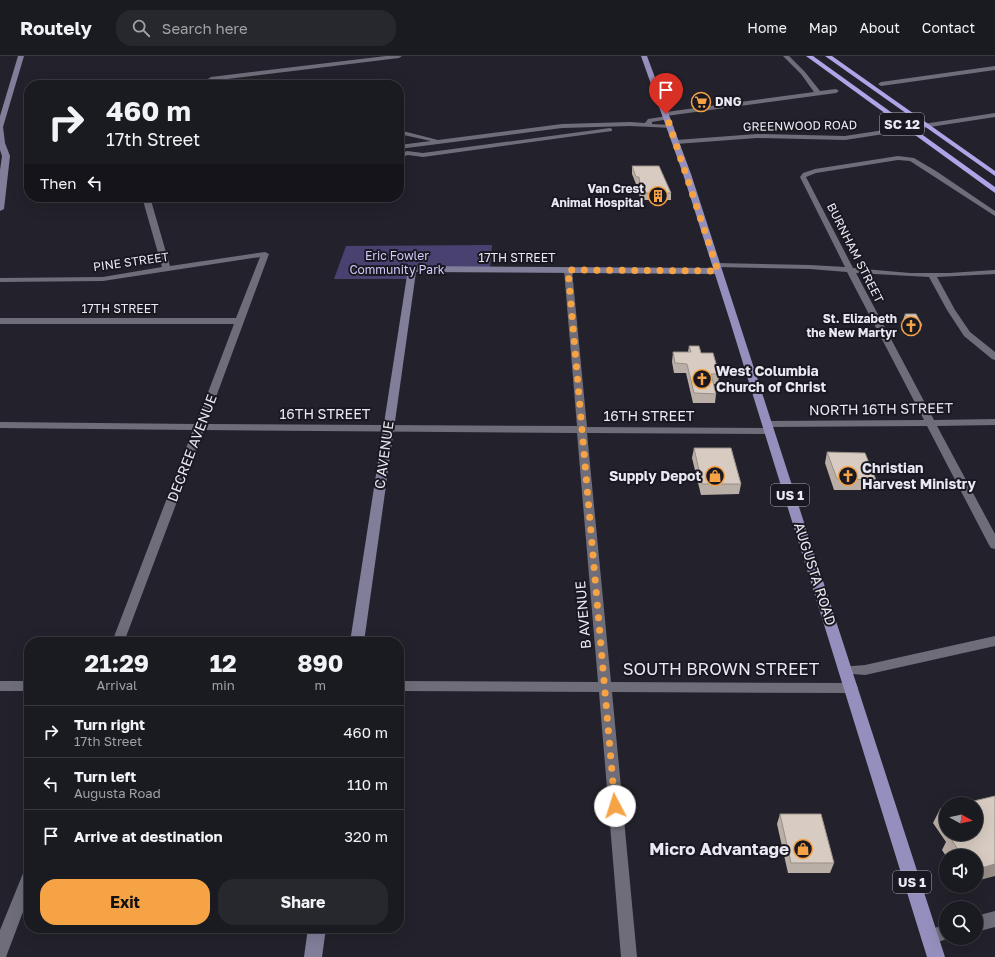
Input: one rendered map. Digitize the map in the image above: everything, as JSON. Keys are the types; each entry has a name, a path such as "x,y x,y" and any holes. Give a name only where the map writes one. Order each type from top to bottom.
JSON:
{"highway":[{"name":"SC 12","path":"809,56 995,191"},
{"name":"SC 12","path":"828,56 995,174"},
{"path":"866,98 912,123 928,126"},
{"path":"909,129 932,137 982,165"}],"main road":[{"name":"AUGUSTA ROAD","path":"644,56 676,142 717,268 936,957"}],"street":[{"path":"0,209 6,156 1,143 0,127 21,56"},
{"path":"211,79 399,56"},
{"path":"786,56 818,93"},
{"path":"881,84 995,68"},
{"path":"648,126 648,122 650,120 667,116 836,91"},
{"name":"GREENWOOD ROAD","path":"676,142 757,136 839,139 995,115"},
{"path":"404,147 585,124 630,124 670,127"},
{"path":"404,154 407,153 423,155 523,142 622,128 630,124"},
{"path":"552,127 569,135"},
{"path":"513,132 523,142"},
{"path":"404,133 443,142"},
{"name":"BURNHAM STREET","path":"995,214 934,172 912,159 898,158 815,171 805,174 803,177 995,545"},
{"path":"147,202 167,269"},
{"name":"PINE STREET","path":"0,280 92,280 265,254"},
{"name":"DECREE AVENUE","path":"120,637 265,254"},
{"path":"717,268 804,266 932,276 995,272"},
{"name":"17TH STREET","path":"412,269 568,270 717,268"},
{"name":"C AVENUE","path":"358,637 412,269"},
{"name":"B AVENUE","path":"568,270 629,957"},
{"path":"932,276 951,310 967,334 995,357"},
{"name":"17TH STREET","path":"0,321 239,322"},
{"name":"NORTH 16TH STREET","path":"768,427 930,422 995,422"},
{"name":"16TH STREET","path":"0,425 583,429 768,427"},
{"path":"845,670 865,670 995,641"},
{"path":"0,686 24,686"},
{"name":"SOUTH BROWN STREET","path":"404,686 850,688"},
{"path":"0,951 24,889"},
{"path":"983,922 995,919"},
{"path":"313,957 316,933"},
{"path":"929,937 939,934"}],"green space":[{"name":"Eric Fowler Community Park","path":"492,245 490,270 413,269 411,279 334,279 346,246"}],"building":[{"path":"632,166 659,166 671,193 641,193 639,177 636,177"},
{"path":"905,314 916,314 922,325 910,325"},
{"name":"West Columbia Church of Christ","path":"689,346 699,346 701,353 713,353 719,374 711,374 716,394 694,393 687,364 675,363 673,352 691,352"},
{"name":"Supply Depot","path":"694,448 731,448 741,484 702,484"},
{"path":"827,452 865,453 876,480 837,479"},
{"path":"995,796 995,864 983,868 983,849 958,849 952,841 983,841 983,799"},
{"name":"Micro Advantage","path":"780,814 821,814 834,863 791,863"}],"place":[{"name":"DNG","path":"701,102"},
{"name":"Van Crest Animal Hospital","path":"658,196"},
{"name":"St. Elizabeth the New Martyr","path":"911,326"},
{"name":"West Columbia Church of Christ","path":"702,379"},
{"name":"Supply Depot","path":"715,476"},
{"name":"Christian Harvest Ministry","path":"848,476"},
{"name":"Micro Advantage","path":"803,849"}],"route":[{"path":"615,806 568,270 718,271 666,114"}]}
